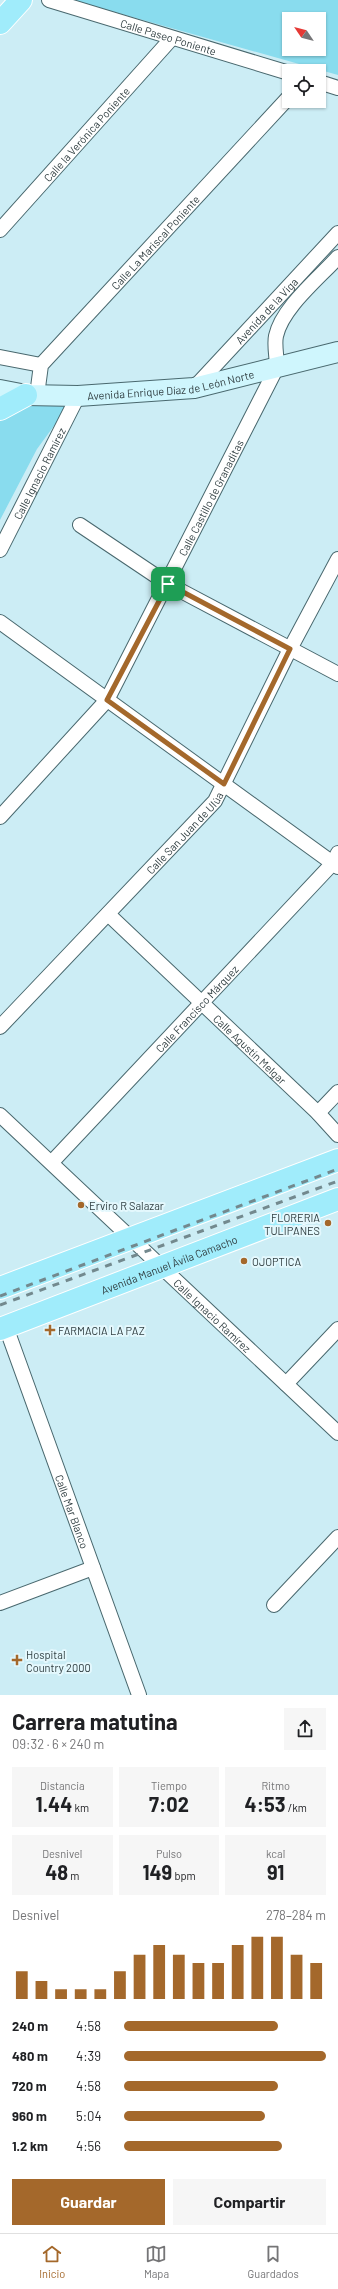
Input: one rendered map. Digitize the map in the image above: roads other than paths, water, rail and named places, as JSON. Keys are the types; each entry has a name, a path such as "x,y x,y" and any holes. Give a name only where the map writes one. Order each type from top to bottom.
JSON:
{"main road":[{"path":"0,23 21,0"},
{"name":"Avenida Enrique Díaz de León Norte","path":"0,390 32,395 78,396 194,388 338,352"},
{"path":"0,409 32,395"},
{"path":"0,1288 338,1160"},
{"name":"Avenida Manuel Ávila Camacho","path":"3,1328 338,1199"}],"street":[{"name":"Calle Paseo Poniente","path":"49,0 282,71"},
{"name":"Calle la Verónica Poniente","path":"0,230 172,38"},
{"path":"326,84 338,88"},
{"name":"Calle La Mariscal Poniente","path":"41,364 282,105"},
{"name":"Avenida de la Viga","path":"194,388 338,233"},
{"name":"Avenida de la Viga","path":"277,367 275,338 279,325 291,308 338,257"},
{"path":"0,357 41,364 32,395"},
{"name":"Calle Castillo de Granaditas","path":"0,816 107,700 168,584 277,367"},
{"name":"Calle Ignacio Ramírez","path":"0,550 78,396"},
{"path":"80,525 168,584 338,674"},
{"name":"Calle San Juan de Ulúa","path":"0,1027 216,801 290,649 338,559"},
{"path":"0,622 224,784 336,861"},
{"name":"Calle Francisco Márquez","path":"52,1162 336,861"},
{"name":"Calle Agustín Melgar","path":"108,914 318,1113 338,1135"},
{"path":"318,1113 338,1092"},
{"name":"Calle Ignacio Ramírez","path":"0,1115 52,1162 338,1433"},
{"name":"Calle Mar Blanco","path":"3,1328 139,1695"},
{"path":"286,1384 338,1328"},
{"path":"274,1604 338,1537"},
{"path":"0,1603 93,1568"}],"railway":[{"path":"0,1296 338,1169"},
{"path":"0,1305 338,1181"}],"place":[{"name":"Erviro R Salazar","path":"81,1205"},
{"name":"FLORERIA TULIPANES","path":"328,1223"},
{"name":"OJOPTICA","path":"244,1261"},
{"name":"FARMACIA LA PAZ","path":"50,1330"},
{"name":"Hospital Country 2000","path":"17,1660"}]}
